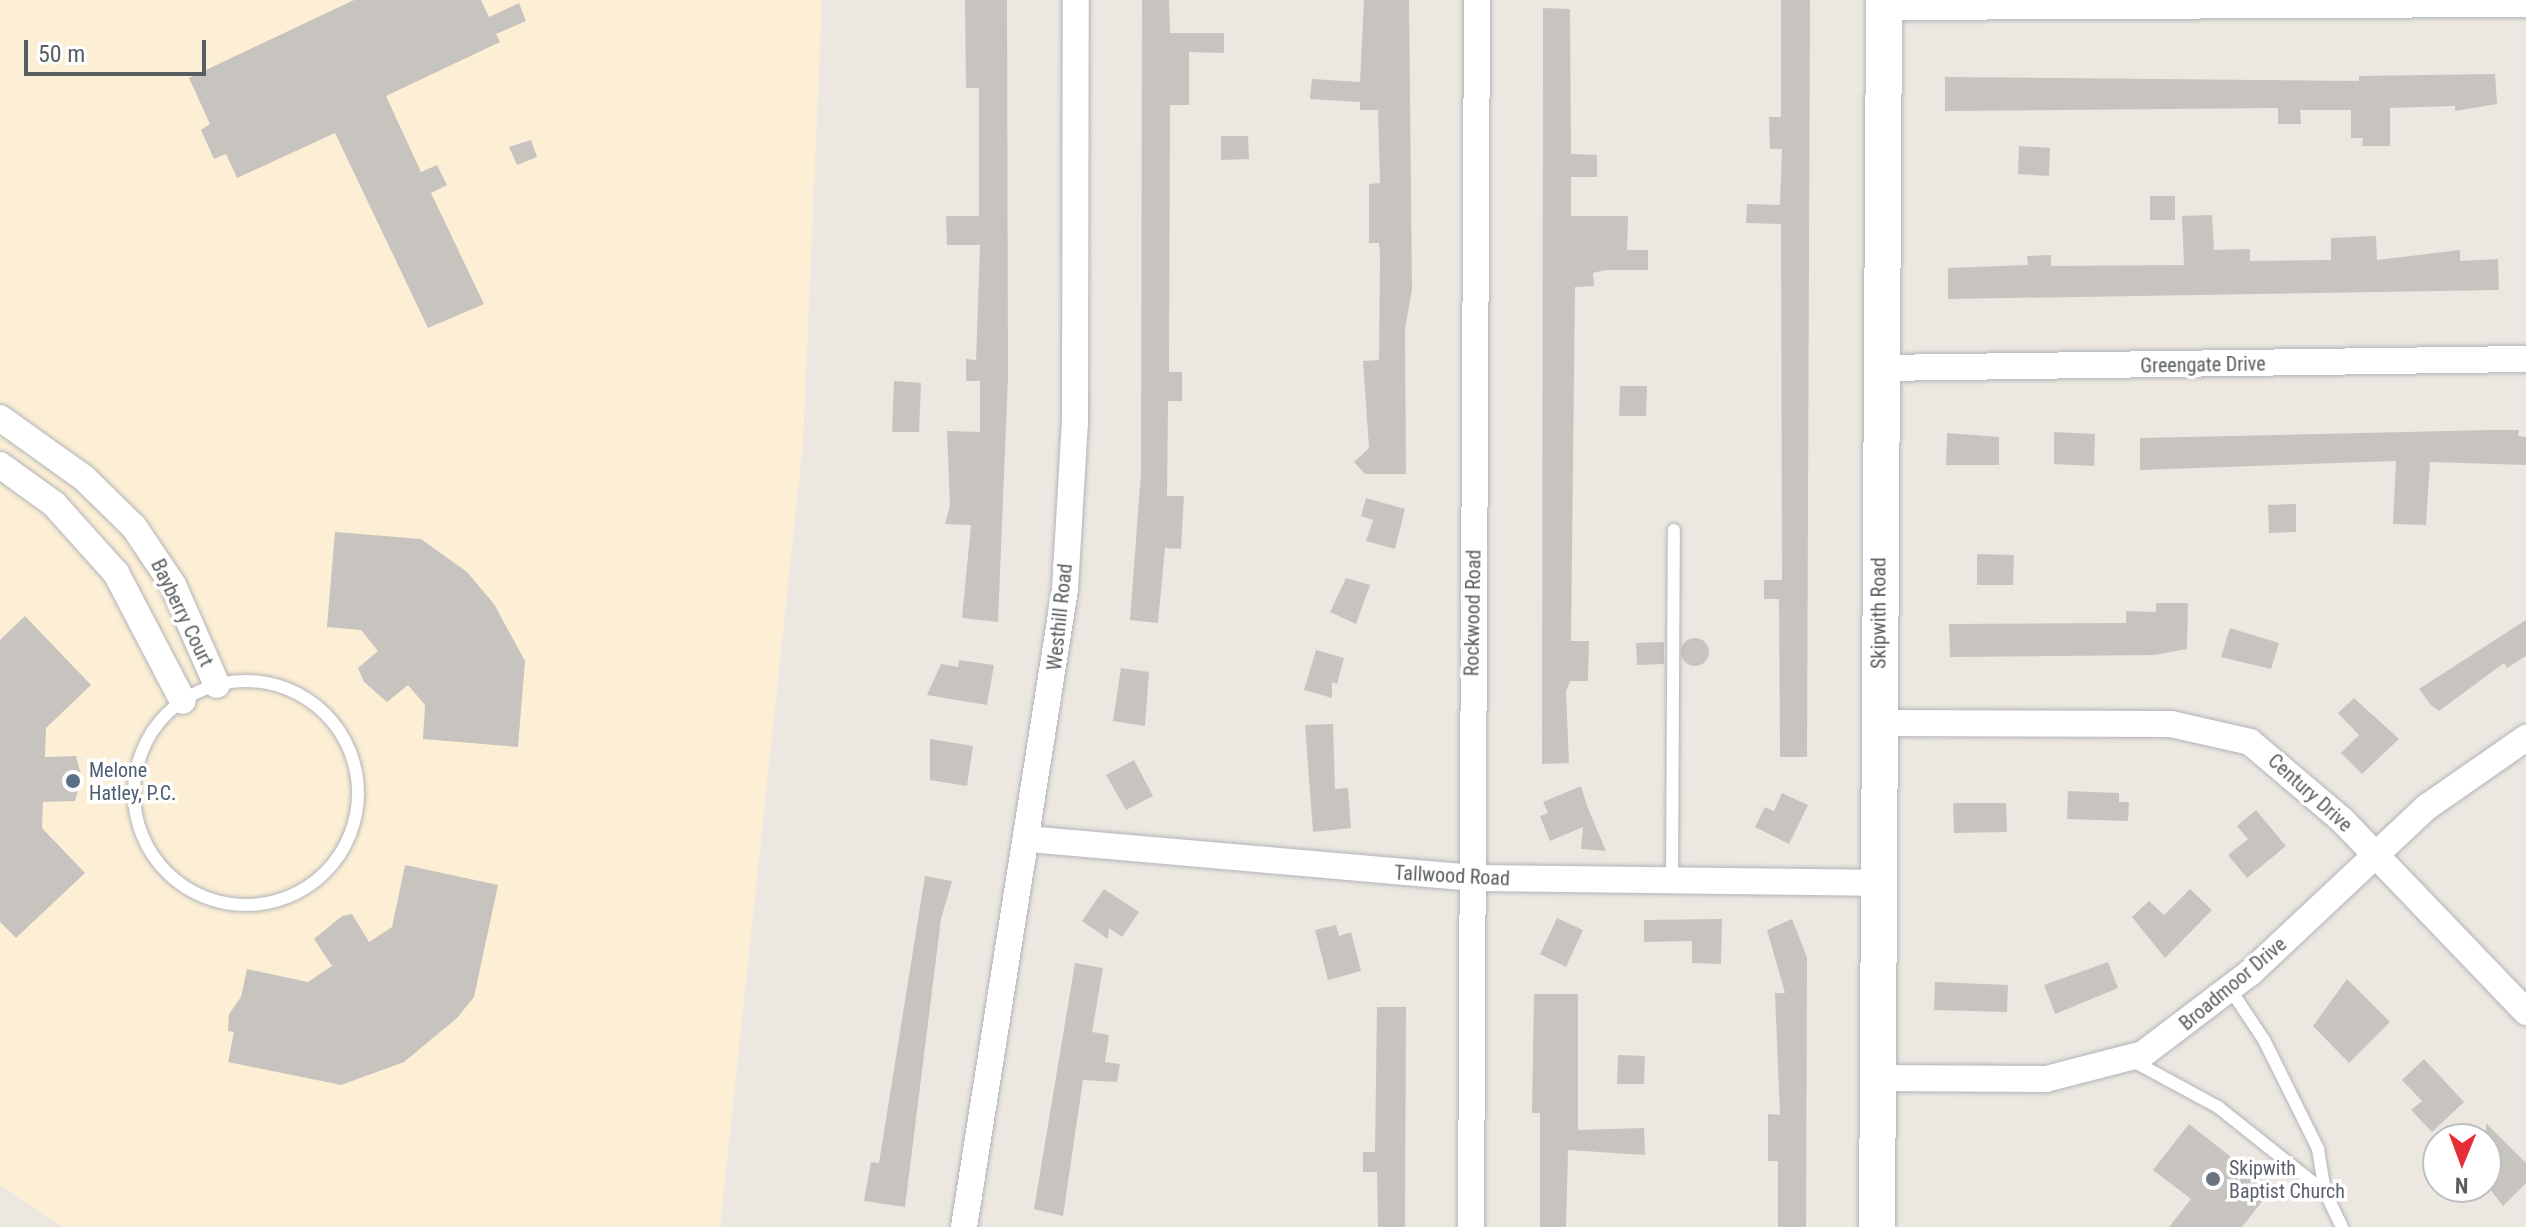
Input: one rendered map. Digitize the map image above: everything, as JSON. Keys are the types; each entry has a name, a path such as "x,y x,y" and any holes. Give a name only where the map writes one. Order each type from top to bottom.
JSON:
{"main road":[{"name":"Skipwith Road","path":"1877,1227 1884,3"}],"street":[{"name":"Westhill Road","path":"964,1227 1028,839 1065,589 1073,482 1076,0"},
{"name":"Rockwood Road","path":"1471,1227 1477,0"},
{"path":"1884,3 2526,4"},
{"name":"Greengate Drive","path":"1880,368 2526,359"},
{"name":"Bayberry Court","path":"0,418 84,478 134,527 173,585 217,685"},
{"name":"Bayberry Court","path":"0,465 54,504 116,573 183,701"},
{"name":"Century Drive","path":"1879,723 2202,727 2273,757 2376,856 2526,1012"},
{"name":"Broadmoor Drive","path":"1877,1078 2046,1079 2130,1059 2230,989 2474,769 2526,738"},
{"name":"Tallwood Road","path":"1028,839 1472,878 1878,883"}],"lane":[{"path":"1672,882 1674,530"},
{"path":"257,682 299,694 332,721 353,759 358,802 347,842 321,876 285,898 243,905 202,895 166,871 142,835 134,793 139,761 152,731 183,701 217,685 257,682"},
{"path":"2230,989 2264,1040 2318,1149 2325,1192 2342,1227"},
{"path":"2130,1059 2218,1107 2325,1192"}],"shaded area":[{"path":"0,0 822,0 803,443 720,1227 63,1227 0,1185"}],"building":[{"path":"354,0 481,0 489,17 519,3 526,21 496,34 500,42 386,96 421,172 437,165 447,185 431,193 484,304 428,328 335,133 237,178 226,154 214,159 201,130 210,124 189,78"},
{"path":"965,0 1007,0 1008,377 998,622 962,618 971,525 945,524 950,505 947,431 980,432 980,381 966,381 966,359 976,360 980,245 947,245 946,216 979,216 979,88 966,88"},
{"path":"1142,0 1169,0 1170,33 1224,33 1224,53 1189,52 1189,105 1170,105 1169,372 1182,372 1182,401 1168,401 1167,496 1184,496 1181,549 1165,548 1158,623 1130,620 1141,473"},
{"path":"1364,0 1409,0 1412,289 1405,329 1406,474 1365,474 1354,462 1369,448 1363,361 1379,360 1379,243 1369,243 1369,184 1380,183 1378,110 1360,110 1360,102 1310,99 1312,79 1360,82"},
{"path":"1781,0 1810,0 1807,757 1780,757 1779,599 1764,599 1764,580 1782,580 1781,224 1746,223 1747,204 1780,205 1782,149 1770,149 1769,117 1781,117"},
{"path":"1543,8 1570,9 1571,154 1597,155 1597,177 1571,177 1571,216 1628,216 1627,250 1648,250 1648,270 1605,270 1593,273 1594,286 1575,287 1571,641 1589,641 1588,681 1570,681 1566,692 1569,763 1542,764"},
{"path":"2495,74 2497,104 2455,111 2455,106 2390,108 2390,146 2362,146 2363,138 2351,138 2351,110 2300,110 2301,124 2278,124 2278,108 1945,111 1945,77 2359,81 2359,76"},
{"path":"1221,136 1248,136 1249,159 1221,160"},
{"path":"531,140 537,157 517,165 509,147"},
{"path":"2019,146 2050,148 2049,176 2018,174"},
{"path":"2150,196 2175,196 2175,220 2150,220"},
{"path":"2212,215 2214,250 2250,249 2250,261 2331,260 2331,238 2376,236 2377,260 2460,250 2460,261 2498,259 2499,290 1948,299 1948,268 2028,265 2027,256 2051,255 2051,266 2184,265 2182,216"},
{"path":"894,381 921,383 919,432 892,432"},
{"path":"1620,386 1647,386 1646,416 1619,416"},
{"path":"2519,430 2518,436 2526,437 2526,465 2430,462 2426,525 2393,524 2396,461 2140,470 2140,438"},
{"path":"2054,432 2095,434 2094,466 2054,464"},
{"path":"1947,433 1999,437 1999,465 1946,465"},
{"path":"1366,498 1405,509 1395,549 1366,541 1373,520 1361,516"},
{"path":"2296,504 2296,532 2269,533 2268,505"},
{"path":"335,532 421,539 467,572 494,604 525,661 518,747 423,739 425,705 408,685 387,702 364,682 358,668 378,651 361,630 327,627"},
{"path":"1977,554 2014,555 2013,585 1977,585"},
{"path":"1346,578 1370,585 1356,624 1330,612"},
{"path":"2156,603 2188,603 2187,649 2154,655 1950,657 1949,624 2126,623 2126,611 2156,612"},
{"path":"25,616 91,685 46,728 45,757 76,756 82,778 75,801 43,802 42,828 85,873 16,938 0,922 0,640"},
{"path":"2526,620 2526,656 2507,668 2504,663 2439,711 2431,705 2419,689"},
{"path":"2230,628 2279,643 2271,669 2221,657"},
{"path":"1695,638 1705,642 1709,652 1705,662 1695,666 1685,662 1681,652 1685,642"},
{"path":"1664,642 1664,664 1637,665 1636,643"},
{"path":"1316,650 1344,658 1337,684 1332,682 1332,698 1304,690"},
{"path":"959,660 994,665 987,705 927,695 941,664 958,667"},
{"path":"1121,668 1149,672 1145,726 1113,721"},
{"path":"2354,698 2399,739 2362,774 2341,753 2359,735 2338,713"},
{"path":"1333,724 1335,789 1348,788 1351,828 1313,832 1305,725"},
{"path":"930,739 973,746 967,786 930,780"},
{"path":"1134,760 1153,796 1126,810 1106,775"},
{"path":"1581,786 1606,851 1581,849 1583,827 1550,841 1540,816 1548,813 1543,802"},
{"path":"2068,791 2119,793 2119,802 2129,802 2128,821 2067,819"},
{"path":"1782,793 1808,805 1789,844 1755,827 1765,807 1774,811"},
{"path":"1953,803 2006,803 2007,832 1954,833"},
{"path":"2256,810 2286,846 2247,878 2228,855 2248,839 2237,826"},
{"path":"405,865 498,885 474,997 457,1018 404,1062 341,1085 228,1062 234,1032 228,1031 229,1014 241,997 247,969 308,982 332,966 314,939 342,916 352,914 369,942 392,927"},
{"path":"925,876 952,881 941,919 905,1207 864,1201 871,1162 879,1163"},
{"path":"1104,889 1139,912 1122,937 1109,928 1108,939 1082,921"},
{"path":"2190,889 2212,910 2165,958 2132,917 2149,901 2164,915"},
{"path":"1557,918 1583,930 1566,967 1540,954"},
{"path":"1722,919 1721,964 1692,963 1692,941 1644,942 1644,920"},
{"path":"1792,919 1807,957 1806,1227 1778,1227 1778,1161 1768,1161 1768,1114 1780,1115 1775,993 1785,993 1767,930"},
{"path":"1336,925 1339,936 1351,932 1361,971 1328,980 1315,930"},
{"path":"2108,962 2118,988 2055,1014 2044,985"},
{"path":"1075,963 1103,968 1092,1032 1109,1035 1105,1062 1120,1064 1117,1082 1083,1080 1063,1216 1034,1209"},
{"path":"2347,979 2390,1022 2349,1063 2313,1026"},
{"path":"1935,982 2008,985 2007,1012 1934,1010"},
{"path":"1534,994 1578,994 1578,1130 1644,1128 1645,1155 1568,1150 1566,1227 1540,1227 1540,1113 1532,1113"},
{"path":"1377,1007 1406,1007 1405,1227 1378,1227 1377,1172 1363,1172 1363,1152 1375,1152"},
{"path":"1618,1055 1645,1056 1644,1084 1617,1084"},
{"path":"2424,1059 2464,1102 2442,1123 2423,1123 2411,1110 2422,1101 2402,1080"},
{"name":"Skipwith Baptist Church","path":"2189,1124 2272,1189 2242,1227 2169,1227 2191,1199 2153,1170"},
{"path":"2502,1139 2526,1163 2526,1183 2503,1206"}],"place":[{"name":"Melone Hatley, P.C.","path":"73,781"},
{"name":"Skipwith Baptist Church","path":"2213,1179"}]}
